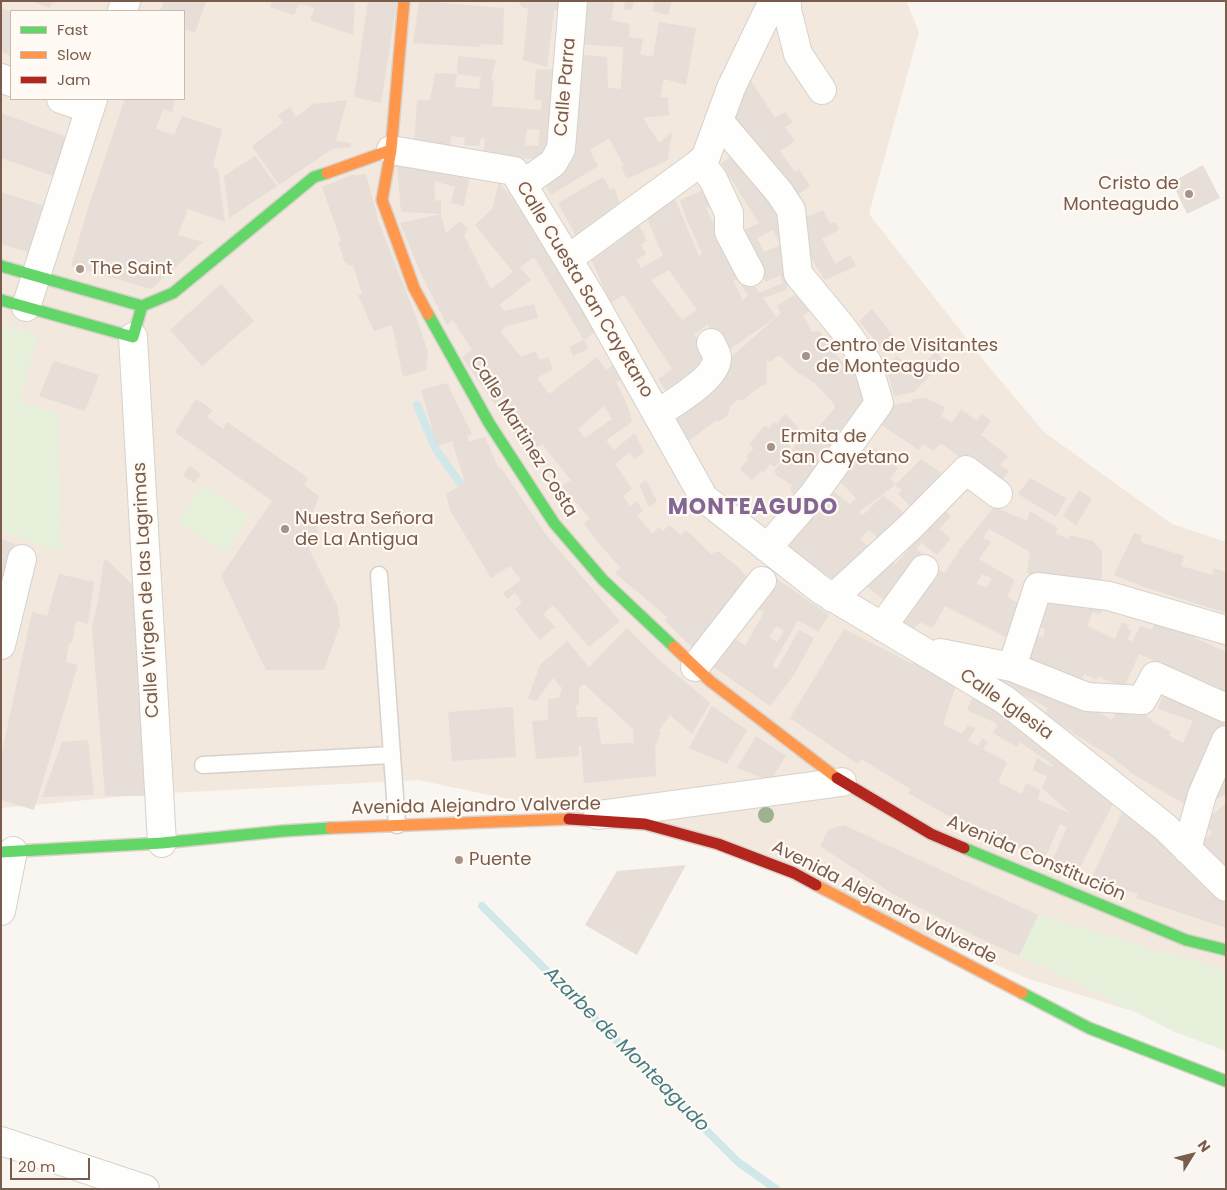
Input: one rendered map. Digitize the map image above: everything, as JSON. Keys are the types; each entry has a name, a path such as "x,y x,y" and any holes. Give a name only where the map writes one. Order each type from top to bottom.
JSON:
{"street":[{"name":"Calle Martinez Costa","path":"404,1 391,150 382,200 414,288 489,423 554,523 604,580 710,681 842,782"},
{"name":"Calle Parra","path":"522,185 553,163 561,149 573,1"},
{"path":"568,258 705,159 731,88 773,1"},
{"path":"787,1 787,10 798,54 822,90"},
{"path":"67,100 91,104 35,277 14,304 132,337 142,306"},
{"path":"719,121 780,193 790,210 798,274 841,326 867,362 879,403 813,495 767,548"},
{"name":"Calle Cuesta San Cayetano","path":"391,150 514,171 594,302 704,498 767,548"},
{"path":"1,266 142,306 173,293 314,177 391,150"},
{"path":"700,162 713,179 729,213 729,232 750,272"},
{"name":"Calle Virgen de las Lagrimas","path":"132,337 162,843"},
{"path":"657,414 707,378 714,369 717,357 711,342"},
{"path":"833,598 909,528 966,470 998,494"},
{"name":"Calle Iglesia","path":"767,548 833,598 1005,700 1127,795 1164,827 1226,887"},
{"path":"1,645 22,559"},
{"path":"882,627 924,569"},
{"path":"695,667 762,581"},
{"path":"1012,667 1038,587 1110,596 1226,630"},
{"path":"921,650 1012,667 1087,697 1142,700 1155,676 1226,708"},
{"path":"1187,849 1202,795 1226,740"},
{"path":"568,819 842,782"},
{"name":"Avenida Constitución","path":"842,782 931,834 1186,940 1226,950"},
{"name":"Avenida Alejandro Valverde","path":"7,852 162,843 283,831 397,825 568,819 645,824 718,844 794,873 1089,1028 1226,1081"},
{"path":"1,910 7,852"},
{"path":"1,1140 145,1189"}],"lane":[{"path":"379,575 397,825"},
{"path":"203,765 392,755"}],"shaded area":[{"path":"1,1 906,1 919,32 869,214 985,362 1044,432 1172,524 1226,542 1226,1040 1029,979 718,844 419,780 150,794 1,808"}],"green space":[{"path":"5,325 38,335 19,401 59,415 61,552 1,531 1,336"},
{"path":"202,485 249,516 225,553 178,522"},
{"path":"1038,915 1226,970 1226,1051 1175,1032 1019,956"}],"building":[{"path":"31,1 53,1 50,8"},
{"path":"164,1 206,1 195,33 185,29 185,10 160,10"},
{"path":"272,1 355,1 353,35 310,20 315,8 299,4 294,15 270,7"},
{"path":"368,1 397,1 381,103 354,97"},
{"path":"419,1 504,8 503,45 479,44 480,47 413,43"},
{"path":"518,1 568,1 566,11 554,10 547,67 523,60 528,9 522,7"},
{"path":"581,1 614,1 611,20 630,24 629,37 643,39 640,54 653,57 659,22 696,28 686,85 664,79 660,97 668,97 669,115 643,118 659,143 672,132 668,160 627,179 621,167 624,166 609,138 590,150 598,166 551,195 542,178 575,57 586,55 607,57 608,88 621,89 623,47 575,44"},
{"path":"625,1 634,1 632,10 624,9"},
{"path":"655,1 672,1 668,15 652,11"},
{"path":"1,8 10,12 10,56 1,52"},
{"path":"458,56 496,60 491,79 494,80 492,106 541,110 542,101 534,99 536,69 557,70 556,156 537,159 483,157 485,139 481,138 479,146 464,145 465,138 451,136 450,146 414,143 417,100 430,100 435,73 457,74","holes":["457,74 481,77 479,89 455,87","527,129 540,130 538,146 525,145"]},
{"path":"750,79 775,118 785,112 793,122 785,127 795,141 780,151 795,172 799,169 810,186 790,200 733,119 733,95"},
{"path":"125,100 175,100 172,112 163,109 156,129 174,135 182,116 222,129 213,167 218,169 225,222 188,209 178,235 203,242 151,289 71,266 89,205"},
{"path":"347,100 336,141 351,143 351,147 332,149 279,185 252,146 283,123 278,115 290,107 296,117 313,104"},
{"path":"1,113 70,138 56,177 1,158"},
{"path":"739,152 775,192 789,266 787,290 763,298 776,317 726,352 707,325 694,335 705,350 700,353 708,366 669,396 658,379 672,369 624,295 610,303 589,254 639,225 647,241 641,245 646,254 636,260 641,268 663,256 646,216 675,199 699,256 702,253 680,200 712,186 718,203 706,208 722,240 737,255 759,293 783,283 780,275 766,282 734,235 759,223 721,163","holes":["773,230 780,245 764,252 757,238","669,270 697,310 682,320 651,280","738,279 748,296 743,300 733,281"]},
{"path":"255,156 277,186 229,218 224,176"},
{"path":"396,157 470,175 464,206 451,203 455,187 434,181 435,201 441,200 441,214 401,212"},
{"path":"1203,165 1220,198 1187,214 1172,182"},
{"path":"366,174 379,223 428,352 426,370 403,377 392,325 374,331 358,295 362,294 353,265 349,266 345,263 338,242 341,241 322,187 352,175"},
{"path":"603,177 610,190 614,188 624,214 580,243 558,203"},
{"path":"499,182 548,243 599,329 584,340 534,257 520,267 531,280 499,305 504,311 534,304 538,318 507,326 500,331 521,357 535,351 540,360 548,357 553,369 537,378 549,394 597,357 606,370 616,363 627,377 616,382 628,407 632,422 606,440 614,450 635,433 644,452 634,459 630,452 615,464 632,489 623,496 630,507 637,501 643,511 637,516 653,534 658,527 663,531 669,525 681,535 686,530 711,554 718,551 739,568 753,585 700,655 665,621 667,617 615,573 621,568 600,545 584,523 590,519 562,486 571,480 542,444 528,452 462,357 472,350 453,320 447,325 422,276 400,223 441,214 446,233 460,221 468,229 464,235 491,289 513,272 475,225 492,209","holes":["604,406 612,419 585,438 578,429"]},
{"path":"1,192 45,206 28,252 1,244"},
{"path":"823,210 830,224 836,222 839,230 822,239 835,264 850,255 856,266 825,280 809,255 793,222"},
{"path":"221,284 254,321 202,366 170,330"},
{"path":"799,292 815,307 803,316 812,332 819,331 843,363 851,359 867,390 862,394 863,400 856,411 833,439 838,443 800,502 790,490 792,485 776,475 774,471 809,429 813,433 835,408 834,404 815,383 797,372 779,355 770,362 767,361 766,385 760,387 743,400 738,400 731,405 727,416 720,421 715,421 686,443 669,419 728,360 781,313 777,306"},
{"path":"872,309 894,337 881,348 859,321"},
{"path":"584,340 588,349 573,356 569,347"},
{"path":"936,352 944,362 914,392 894,396 886,366 897,356 913,373"},
{"path":"54,361 99,375 85,411 39,396"},
{"path":"447,383 472,434 467,436 469,442 485,437 499,469 501,468 547,536 620,621 589,647 553,605 543,614 555,627 540,640 515,609 522,603 515,593 507,599 503,593 521,580 510,566 491,578 450,510 446,494 465,482 452,441 437,446 421,390"},
{"path":"926,398 945,407 941,416 952,423 961,409 977,421 982,414 991,421 981,435 1008,456 1000,465 1009,471 998,486 941,443 933,451 923,444 919,450 877,422 890,405"},
{"name":"Nuestra Señora de La Antigua","path":"196,399 213,410 207,417 223,429 227,422 308,478 304,485 319,496 312,515 318,521 317,537 309,549 337,605 340,625 324,670 266,670 221,576 272,501 175,432"},
{"name":"Ermita de San Cayetano","path":"785,414 799,428 790,438 793,440 789,445 791,448 775,467 770,464 764,472 761,471 752,480 740,469 749,458 746,456 754,448 749,444 765,425 769,429 774,422 777,424"},
{"path":"856,443 869,454 875,448 898,468 890,478 895,485 921,459 953,481 886,545 869,530 860,539 877,555 843,586 788,548 827,487 850,504 856,498 832,474","holes":["895,485 902,490 898,494 910,506 903,512 883,495 863,515 859,512"]},
{"path":"190,466 201,474 194,483 183,475"},
{"path":"1030,478 1066,498 1056,517 1018,494"},
{"path":"646,480 657,501 649,507 639,485"},
{"path":"1079,490 1092,499 1076,525 1063,516"},
{"path":"936,504 951,516 939,529 951,538 937,555 922,543 916,549 931,561 887,602 857,579 883,555 896,564 908,550 898,542"},
{"path":"994,507 1027,521 1030,511 1058,528 1055,533 1069,539 1069,535 1093,541 1102,552 1102,583 1048,583 1027,573 1030,552 989,529 983,538 991,542 979,559 1015,580 1007,597 1021,605 1010,639 945,606 933,628 920,622 911,633 897,622 932,567 945,573 960,549","holes":["982,574 992,578 987,588 976,584"]},
{"path":"1134,533 1141,535 1141,542 1184,556 1181,566 1212,575 1214,568 1226,572 1226,613 1147,588 1114,575"},
{"path":"1,539 15,544 1,580"},
{"path":"104,560 107,560 143,595 153,796 105,796 92,628"},
{"path":"59,574 94,582 88,624 76,621 72,643 69,643 66,662 78,665 34,810 1,800 1,757 32,612 47,616"},
{"path":"770,574 829,615 818,632 798,620 772,666 777,669 799,630 814,638 794,675 770,706 708,663 730,635 745,646 764,612 750,605","holes":["776,626 784,631 777,642 769,637"]},
{"path":"1042,595 1107,600 1100,615 1093,612 1087,626 1115,639 1122,622 1129,626 1128,629 1132,631 1127,639 1132,642 1140,626 1152,630 1156,617 1226,652 1226,692 1139,654 1124,688 1098,676 1096,680 1084,674 1081,681 1018,653","holes":["1034,625 1045,629 1043,637 1032,633"]},
{"path":"627,628 658,659 710,703 692,734 670,715 658,732 661,733 655,746 656,776 584,783 581,746 578,746 579,756 536,759 532,721 548,720 548,699 559,698 562,688 553,678 536,701 528,698 540,665 567,641 589,667","holes":["584,684 633,729 634,743 601,744 597,717 577,717 576,705 579,705 579,688"]},
{"path":"844,629 913,664 914,662 959,677 943,724 962,734 968,725 976,728 968,740 978,746 982,738 988,742 983,749 1007,762 998,782 1022,794 1026,783 1040,790 1038,800 1070,813 1042,788 1047,776 1033,770 1037,758 1052,767 1053,765 1020,742 1017,747 993,733 998,724 967,710 976,689 1116,798 1077,873 1052,861 1067,827 1060,824 1045,858 1003,842 947,815 908,793 911,789 861,759 858,764 790,718"},
{"path":"1002,668 1092,708 1112,720 1119,708 1134,709 1147,715 1151,721 1171,732 1169,736 1183,743 1193,721 1158,709 1164,690 1226,719 1192,808 1129,772 1129,770 1107,754 1044,715 1048,708 996,680"},
{"path":"712,706 747,730 727,764 689,748"},
{"path":"513,707 516,757 452,761 448,712"},
{"path":"756,736 786,756 770,781 737,768"},
{"path":"88,740 94,795 42,797 62,742"},
{"path":"1226,751 1226,794 1211,802"},
{"path":"1226,803 1226,872 1199,845 1212,833 1203,823"},
{"path":"1126,804 1226,895 1226,928 1136,898 1138,894 1091,879"},
{"path":"844,825 1038,915 1019,956 981,939 893,894 820,846 829,829"},
{"path":"686,865 637,955 585,925 617,871"}],"waterway":[{"path":"417,405 435,448 460,483"},
{"name":"Azarbe de Monteagudo","path":"482,906 738,1162 776,1189"}],"traffic: fast":[{"path":"1,266 142,306 173,293 314,177 327,173"},
{"path":"1,300 133,337 142,306"},
{"path":"428,314 489,423 554,523 603,580 674,647"},
{"path":"1,852 162,843 331,828"},
{"path":"964,848 1186,940 1226,950"},
{"path":"1022,993 1089,1028 1226,1081"}],"traffic: slow":[{"path":"404,1 391,150 382,200 414,288 428,314"},
{"path":"327,173 391,150"},
{"path":"674,647 710,681 837,778"},
{"path":"331,828 569,819"},
{"path":"816,885 1022,993"}],"traffic: jam":[{"path":"837,778 931,834 964,848"},
{"path":"569,819 645,824 718,844 794,873 816,885"}],"place":[{"name":"Cristo de Monteagudo","path":"1189,194"},
{"name":"The Saint","path":"80,269"},
{"name":"Centro de Visitantes de Monteagudo","path":"806,356"},
{"name":"Ermita de San Cayetano","path":"771,447"},
{"name":"Nuestra Señora de La Antigua","path":"285,529"},
{"name":"Puente","path":"459,860"}],"district":[{"name":"MONTEAGUDO","path":"753,508"}]}
